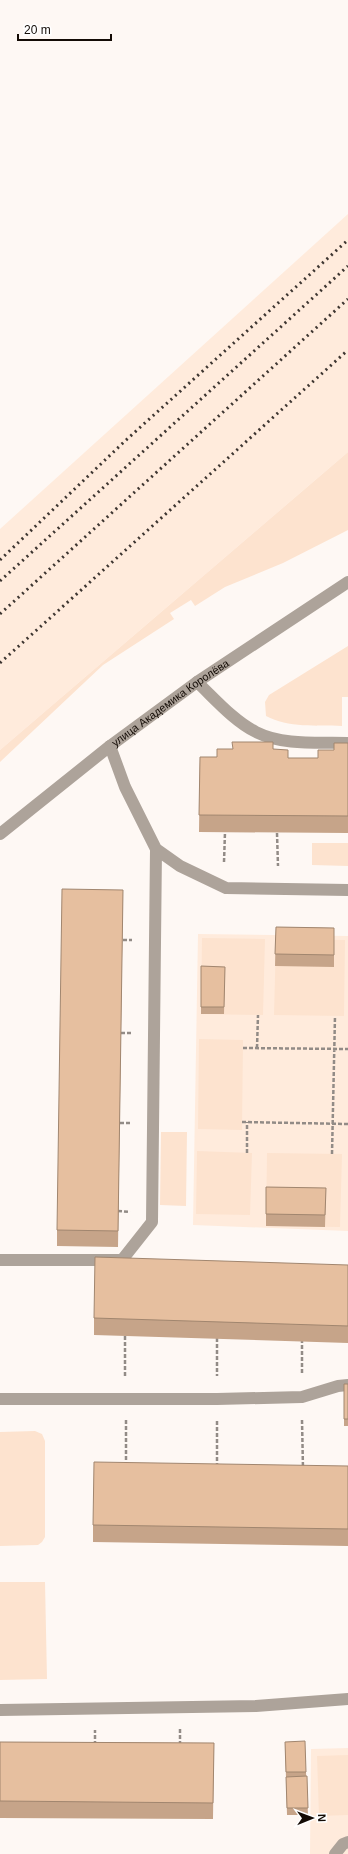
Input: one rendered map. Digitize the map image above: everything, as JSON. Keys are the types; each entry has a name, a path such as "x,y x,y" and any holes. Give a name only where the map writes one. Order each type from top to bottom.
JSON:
{"street":[{"name":"улица Академика Королёва","path":"0,834 110,746 197,682 348,582"},
{"path":"197,682 233,715 256,732 289,742 348,743"},
{"path":"0,1260 122,1260 152,1222 156,849 125,787 110,746"},
{"path":"156,849 180,866 226,888 348,890"},
{"path":"0,1399 217,1399 302,1397 338,1386 348,1386"},
{"path":"0,1710 256,1706 348,1699"},
{"path":"335,1854 343,1844 348,1842"}],"path":[{"path":"224,867 225,832"},
{"path":"277,833 278,867"},
{"path":"257,1048 258,1015"},
{"path":"332,1154 335,1016"},
{"path":"243,1048 348,1049"},
{"path":"242,1122 348,1124"},
{"path":"247,1122 247,1153"},
{"path":"180,1723 180,1753"},
{"path":"95,1724 95,1752"}],"shaded area":[{"path":"348,214 348,452 0,750 0,529"},
{"path":"348,452 348,530 283,563 225,587 195,606 191,600 170,613 174,619 103,665 0,762 0,750"},
{"path":"348,646 348,697 342,697 342,726 293,724 275,720 266,716 265,702 269,695"},
{"path":"312,843 348,843 348,866 312,865"},
{"path":"198,934 348,936 348,1231 193,1225"},
{"path":"202,938 265,939 263,1015 201,1014"},
{"path":"276,939 345,940 344,1016 274,1015"},
{"path":"199,1039 243,1040 242,1130 198,1129"},
{"path":"161,1132 187,1132 186,1206 160,1205"},
{"path":"197,1151 252,1153 250,1215 196,1214"},
{"path":"267,1153 342,1154 340,1227 266,1226"},
{"path":"35,1431 42,1434 45,1441 45,1537 38,1545 0,1546 0,1432"},
{"path":"0,1582 45,1582 47,1679 0,1680"},
{"path":"348,1748 348,1854 310,1854 311,1749"},
{"path":"348,1755 348,1815 319,1816 317,1756"}],"building":[{"path":"232,742 273,742 273,749 288,750 288,758 318,758 318,750 334,750 334,743 348,743 348,816 199,815 200,757 217,757 217,749 233,749"},
{"path":"62,889 123,890 118,1231 57,1230"},
{"path":"276,927 334,928 334,955 275,954"},
{"path":"201,966 225,967 224,1007 201,1007"},
{"path":"266,1187 326,1188 325,1215 266,1214"},
{"path":"95,1257 348,1265 348,1326 94,1318"},
{"path":"344,1384 348,1384 348,1419 344,1419"},
{"path":"94,1462 348,1466 348,1529 93,1525"},
{"path":"305,1741 306,1772 286,1772 285,1742"},
{"path":"0,1742 214,1743 213,1803 0,1801"},
{"path":"307,1776 308,1808 287,1808 286,1777"}],"railway":[{"path":"0,560 125,441 348,240"},
{"path":"0,581 348,266"},
{"path":"0,614 348,299"},
{"path":"0,663 348,350"}]}
